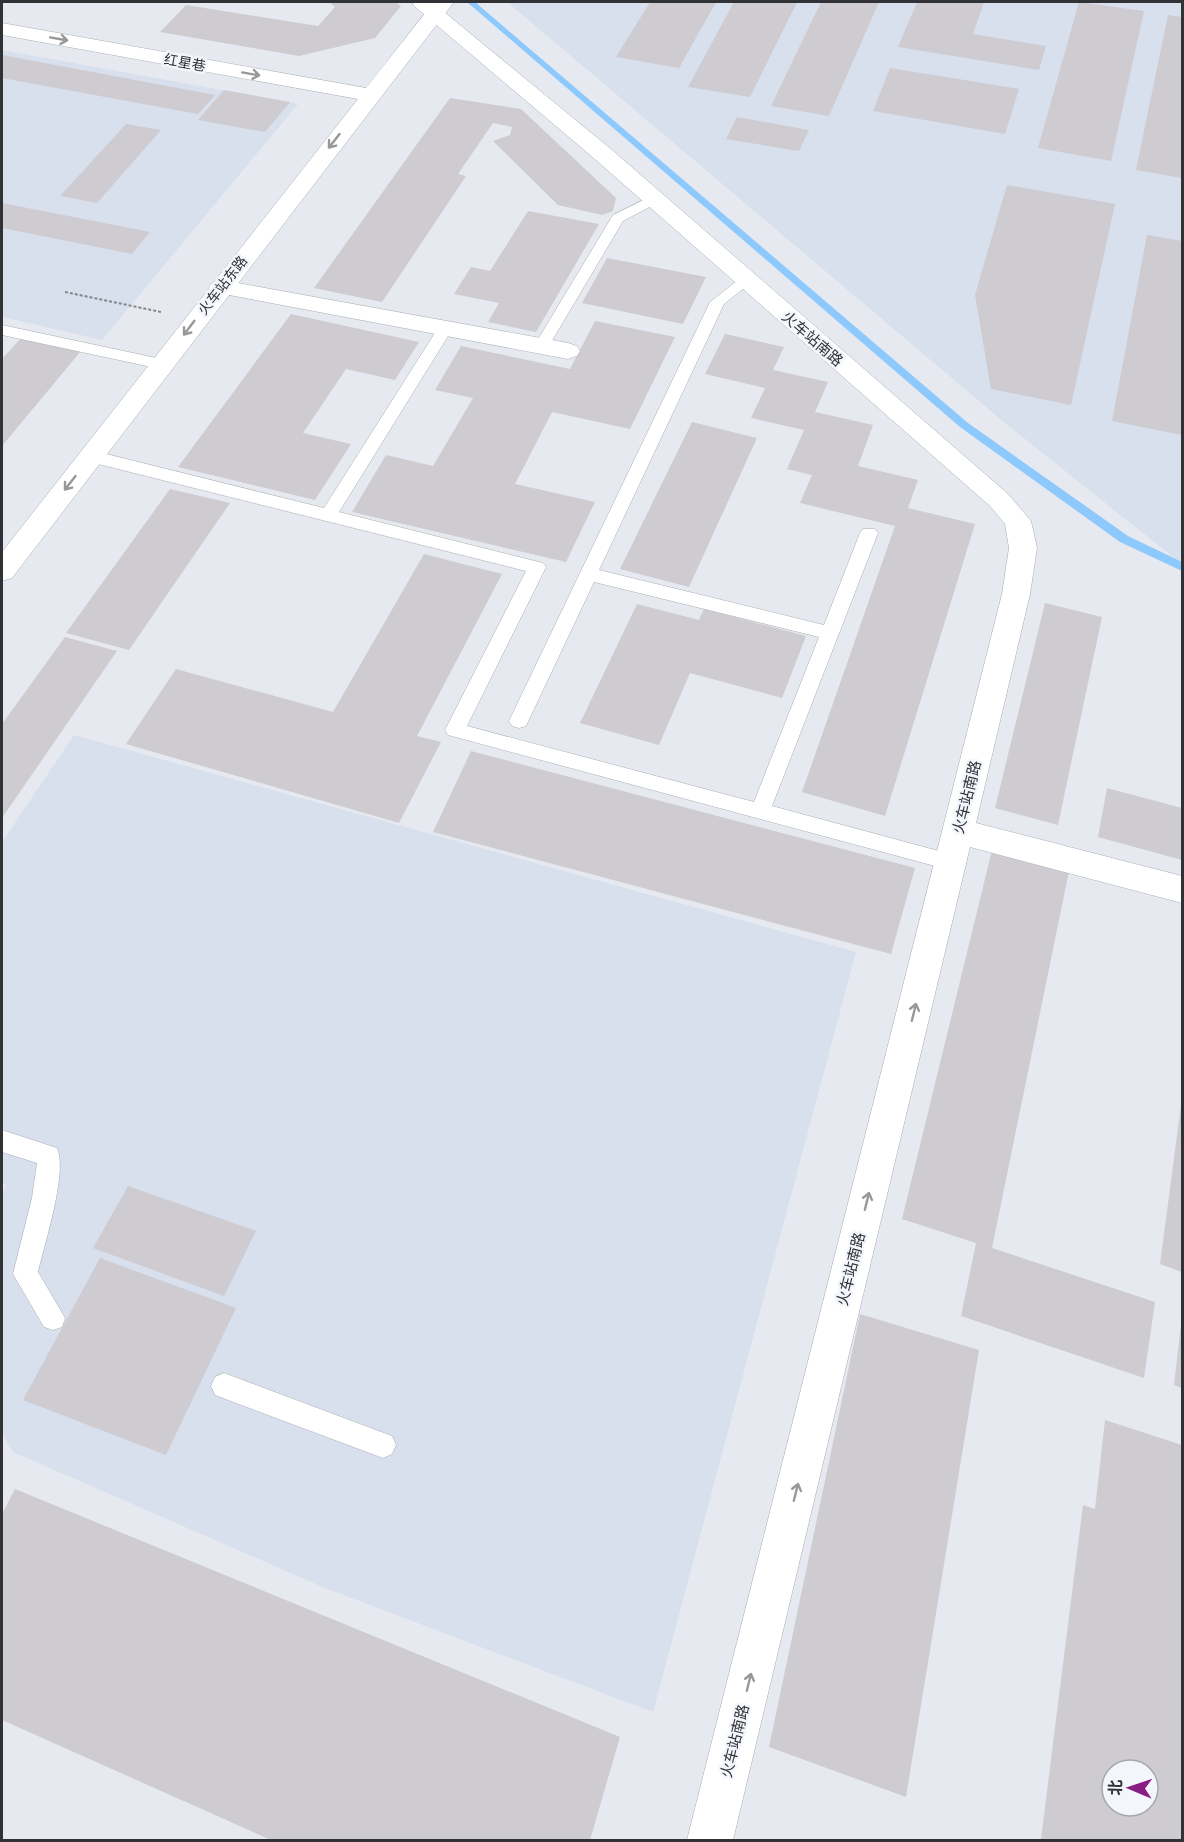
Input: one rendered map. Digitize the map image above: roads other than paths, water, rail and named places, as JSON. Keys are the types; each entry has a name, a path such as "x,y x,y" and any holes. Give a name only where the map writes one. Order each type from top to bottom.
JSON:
{"street":[{"name":"火车站东路","path":"2,570 369,95 435,6"},
{"name":"火车站南路","path":"435,6 999,500 1018,521 1023,548 1016,594 710,1840"},
{"name":"红星巷","path":"2,29 369,95"},
{"path":"220,287 568,351"},
{"path":"954,846 1182,889"}],"lane":[{"path":"542,346 618,218 654,199"},
{"path":"519,721 718,302 747,280"},
{"path":"328,515 445,328"},
{"path":"2,330 161,364"},
{"path":"90,456 537,567 454,730 760,812 954,846"},
{"path":"760,812 869,533"},
{"path":"589,574 830,633"},
{"path":"2,1141 49,1156 44,1198 25,1274 53,1318"},
{"path":"224,1386 383,1445"}],"waterway":[{"path":"471,2 964,425 1124,539 1182,567"}]}
